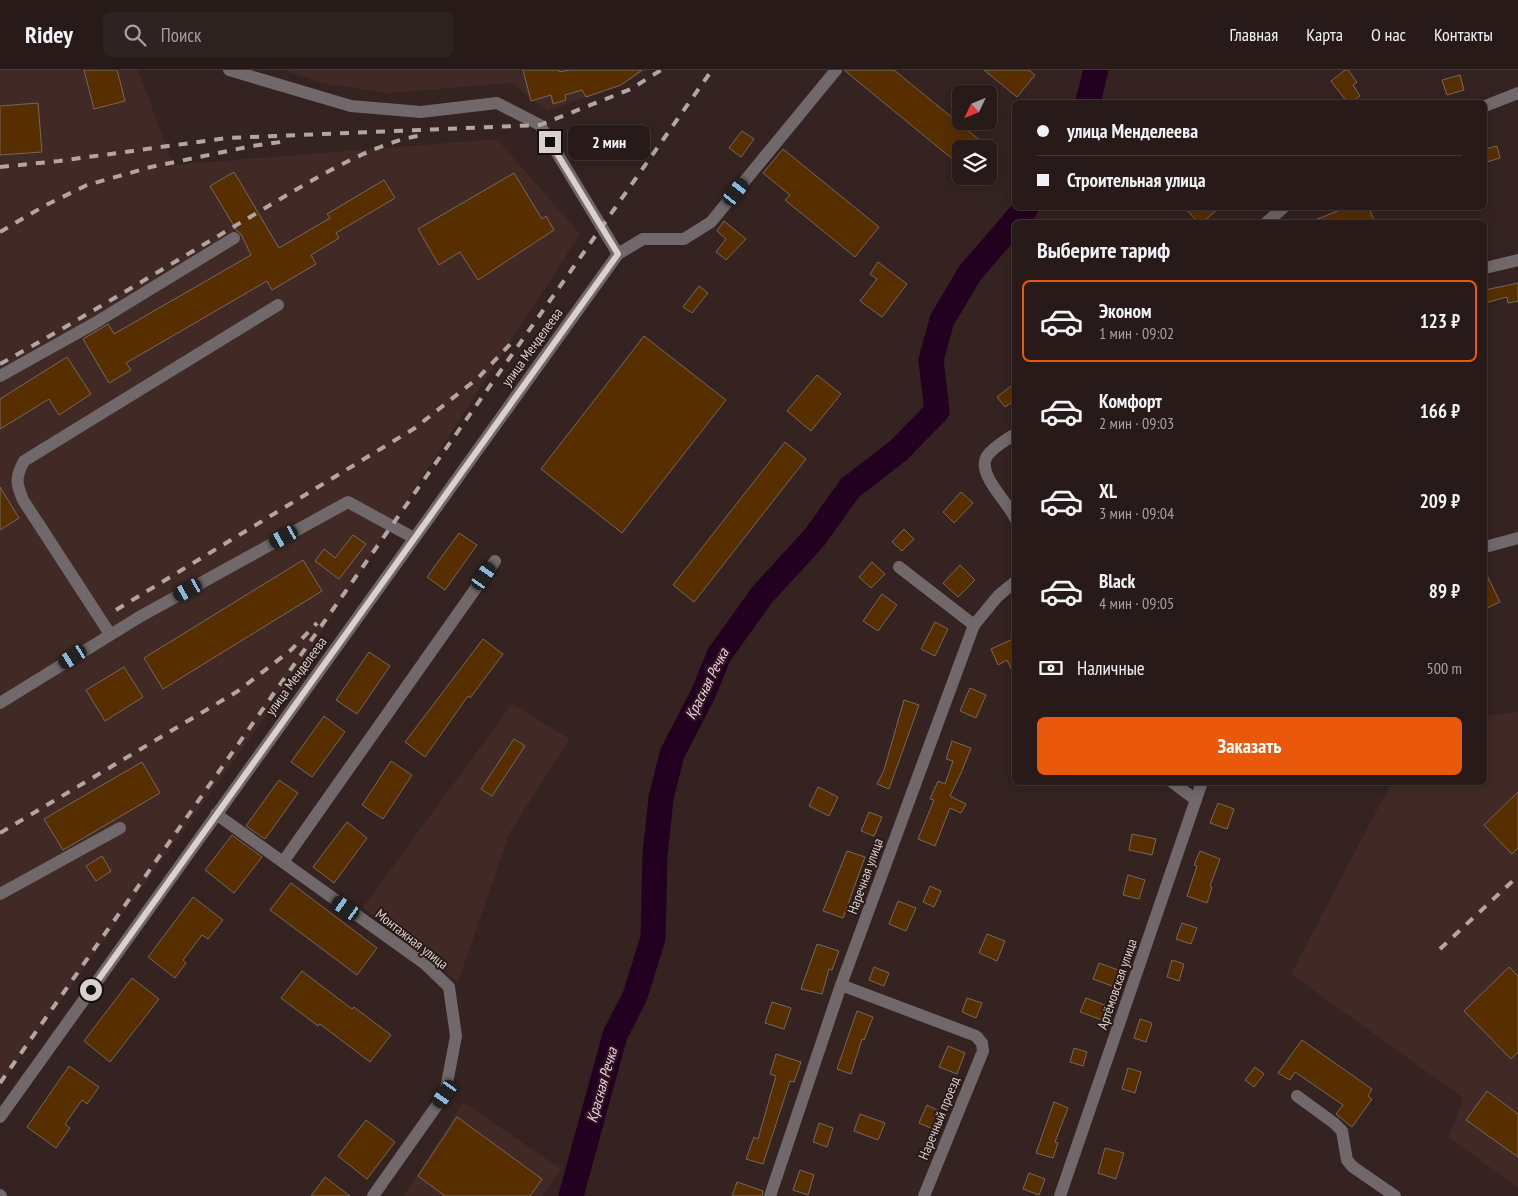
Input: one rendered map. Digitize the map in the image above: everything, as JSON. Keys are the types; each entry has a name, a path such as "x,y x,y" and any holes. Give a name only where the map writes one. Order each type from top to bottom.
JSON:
{"street":[{"path":"229,70 351,106 421,112 497,103 540,125 618,254 643,239 684,239 711,222 836,70"},
{"path":"1487,105 1518,93"},
{"path":"1269,220 1281,210"},
{"path":"0,376 94,323 234,238"},
{"name":"улица Менделеева","path":"0,1117 618,254"},
{"path":"1487,268 1518,260"},
{"path":"110,634 23,500 16,483 18,472 24,461 278,305"},
{"path":"1012,436 988,455 984,463 988,478 1012,514"},
{"path":"0,703 110,634 348,502 414,538"},
{"path":"1487,546 1518,538"},
{"path":"283,862 495,561"},
{"path":"899,567 974,625"},
{"name":"Наречная улица","path":"770,1196 841,985 952,680 974,625 998,596 1012,584"},
{"path":"1176,785 1196,800"},
{"name":"Артёмовская улица","path":"1060,1196 1201,785"},
{"name":"Монтажная улица","path":"216,814 425,964 449,987 456,1036 445,1094 373,1196"},
{"path":"0,894 120,828"},
{"name":"Наречный проезд","path":"841,985 976,1036 982,1042 983,1051 924,1196"},
{"path":"1297,1096 1342,1131 1347,1160 1353,1167 1395,1196"}],"shaded area":[{"path":"0,70 138,70 173,165 497,139 580,234 276,702 0,1085"},
{"path":"284,70 647,70 625,83 548,111 511,83 387,93 326,84"},
{"path":"512,704 570,739 510,832 458,982 363,907"},
{"path":"1518,712 1518,1188 1449,1137 1463,1098 1291,974 1390,785 1487,785 1487,716"},
{"path":"463,1102 561,1169 542,1196 404,1196"}],"building":[{"path":"84,70 117,70 125,101 94,109"},
{"path":"523,70 559,70 559,72 570,70 642,70 621,85 586,97 582,90 565,95 566,100 553,104 551,95 531,101"},
{"path":"844,70 894,70 952,117 952,130 967,130 980,140 952,140 952,159"},
{"path":"984,70 1029,70 1035,75 1017,97"},
{"path":"1345,70 1348,70 1357,82 1353,85 1360,96 1354,100 1345,100 1331,81"},
{"path":"1460,75 1464,90 1447,95 1442,80"},
{"path":"38,103 42,152 0,155 0,106"},
{"path":"742,131 754,139 741,157 729,148"},
{"path":"1497,146 1500,158 1487,162 1487,148"},
{"path":"783,149 879,227 855,257 785,200 790,195 763,173"},
{"path":"234,172 279,248 330,218 327,214 384,180 395,198 336,233 339,238 311,255 316,264 272,290 267,281 126,363 131,370 109,383 83,339 108,324 114,334 251,255 241,234 237,231 210,186"},
{"path":"514,173 542,219 546,216 554,230 478,280 460,252 439,265 418,229"},
{"path":"1187,210 1217,210 1205,220 1196,220"},
{"path":"1340,210 1370,210 1374,220 1315,220"},
{"path":"724,221 746,239 726,260 716,252 726,239 717,231"},
{"path":"878,262 907,284 882,317 860,301 877,279 870,274"},
{"path":"1518,283 1518,301 1508,303 1507,297 1487,302 1487,290"},
{"path":"699,286 708,293 692,313 683,307"},
{"path":"644,336 726,400 622,533 541,469"},
{"path":"67,357 91,394 59,415 49,399 0,429 0,399"},
{"path":"817,375 841,394 811,431 787,411"},
{"path":"1011,386 1012,402 1005,407 997,397"},
{"path":"785,442 806,459 694,602 673,585"},
{"path":"0,487 19,518 0,530"},
{"path":"961,492 973,503 954,523 943,512"},
{"path":"904,529 914,539 902,551 892,542"},
{"path":"459,533 477,545 445,590 427,577"},
{"path":"353,535 366,544 339,579 315,561 324,549 335,558"},
{"path":"303,560 322,591 163,689 144,658"},
{"path":"872,562 885,574 871,588 859,577"},
{"path":"960,565 975,580 958,597 943,583"},
{"path":"1487,575 1500,602 1487,608"},
{"path":"882,594 897,605 878,631 863,621"},
{"path":"935,622 948,629 935,656 921,649"},
{"path":"483,639 503,654 470,698 468,696 425,757 405,742"},
{"path":"1012,639 1012,671 1007,660 998,665 991,649"},
{"path":"369,652 390,666 357,714 336,700"},
{"path":"124,667 143,697 105,721 86,690"},
{"path":"970,688 986,695 976,718 960,711"},
{"path":"904,700 919,705 889,789 877,784 884,770"},
{"path":"324,716 345,732 312,777 291,762"},
{"path":"514,739 525,746 492,796 481,789"},
{"path":"952,741 971,748 950,796 966,804 961,813 950,808 935,846 918,839 934,800 930,799 938,781 945,784 953,761 946,759"},
{"path":"391,761 412,775 383,819 362,805"},
{"path":"142,762 160,793 63,850 44,819"},
{"path":"279,780 298,793 265,839 246,826"},
{"path":"818,787 838,797 829,816 809,806"},
{"path":"1518,792 1518,848 1512,854 1484,825"},
{"path":"1218,803 1234,809 1227,829 1210,823"},
{"path":"869,812 882,817 874,836 861,831"},
{"path":"347,822 367,838 334,883 313,867"},
{"path":"1132,834 1156,839 1152,855 1129,850"},
{"path":"232,835 262,857 234,893 205,870"},
{"path":"847,851 865,857 843,918 823,911"},
{"path":"1200,851 1220,859 1210,886 1212,887 1207,903 1187,896 1197,866 1194,865"},
{"path":"102,856 111,871 96,881 86,866"},
{"path":"1128,875 1145,880 1139,899 1123,895"},
{"path":"291,883 377,948 357,975 270,910"},
{"path":"930,886 941,891 934,907 923,902"},
{"path":"193,897 223,920 208,939 202,935 183,960 186,963 175,978 148,957"},
{"path":"898,901 916,908 906,931 889,924"},
{"path":"1182,923 1197,928 1191,944 1176,939"},
{"path":"987,934 1005,941 997,961 979,953"},
{"path":"817,944 839,951 832,970 829,969 822,994 801,989"},
{"path":"1172,960 1184,964 1179,981 1167,977"},
{"path":"1099,963 1121,971 1115,987 1093,979"},
{"path":"874,967 889,973 884,986 869,980"},
{"path":"1509,967 1518,976 1518,1052 1511,1059 1464,1011"},
{"path":"302,971 352,1009 354,1007 391,1035 370,1062 320,1024 318,1026 281,998"},
{"path":"132,978 159,999 110,1062 84,1041"},
{"path":"967,998 982,1003 976,1018 962,1012"},
{"path":"1086,998 1107,1006 1102,1020 1080,1012"},
{"path":"772,1002 791,1008 784,1029 765,1023"},
{"path":"857,1011 873,1017 864,1040 862,1039 851,1074 837,1069"},
{"path":"1140,1019 1152,1023 1146,1042 1134,1038"},
{"path":"1302,1040 1372,1089 1368,1096 1372,1099 1352,1127 1336,1114 1343,1105 1295,1072 1290,1080 1278,1073"},
{"path":"948,1046 965,1053 957,1074 939,1067"},
{"path":"1074,1048 1087,1052 1083,1066 1070,1062"},
{"path":"776,1054 801,1062 794,1082 790,1081 763,1164 746,1159 754,1137 758,1139 776,1076 770,1074"},
{"path":"69,1066 99,1087 87,1104 82,1100 65,1124 70,1128 56,1148 27,1127"},
{"path":"1255,1067 1264,1074 1254,1087 1245,1080"},
{"path":"1128,1068 1141,1072 1135,1093 1122,1089"},
{"path":"1487,1091 1518,1114 1518,1157 1466,1120"},
{"path":"1054,1102 1068,1108 1055,1142 1058,1143 1053,1158 1036,1153"},
{"path":"927,1105 941,1112 933,1129 919,1123"},
{"path":"860,1114 885,1123 878,1140 854,1131"},
{"path":"457,1117 542,1179 530,1196 445,1196 418,1176"},
{"path":"366,1120 395,1142 367,1179 338,1156"},
{"path":"819,1123 833,1128 827,1147 813,1142"},
{"path":"1105,1148 1124,1153 1116,1179 1098,1173"},
{"path":"800,1170 814,1175 808,1195 793,1190"},
{"path":"1029,1173 1045,1179 1039,1195 1023,1189"},
{"path":"325,1177 350,1196 311,1196"},
{"path":"737,1182 763,1191 762,1196 732,1196"}],"waterway":[{"name":"Красная Речка","path":"1088,100 1096,70"},
{"name":"Красная Речка","path":"1016,220 1024,210"},
{"name":"Красная Речка","path":"571,1196 615,1035 635,996 653,938 655,855 661,798 672,754 703,694 719,655 762,595 815,537 850,488 899,450 937,411 931,360 942,320 970,273 1012,224"}],"railway":[{"path":"0,167 59,161 227,138 540,125 631,89 661,70"},
{"path":"0,1083 712,70"},
{"path":"0,364 329,171 375,149 418,136"},
{"path":"0,232 44,206 87,185 151,167 252,146 281,142"},
{"path":"116,610 415,428 478,378 516,338"},
{"path":"0,833 238,691 291,650 317,623"},
{"path":"1440,949 1518,876"}],"route":[{"path":"91,990 618,254 550,142"}]}
